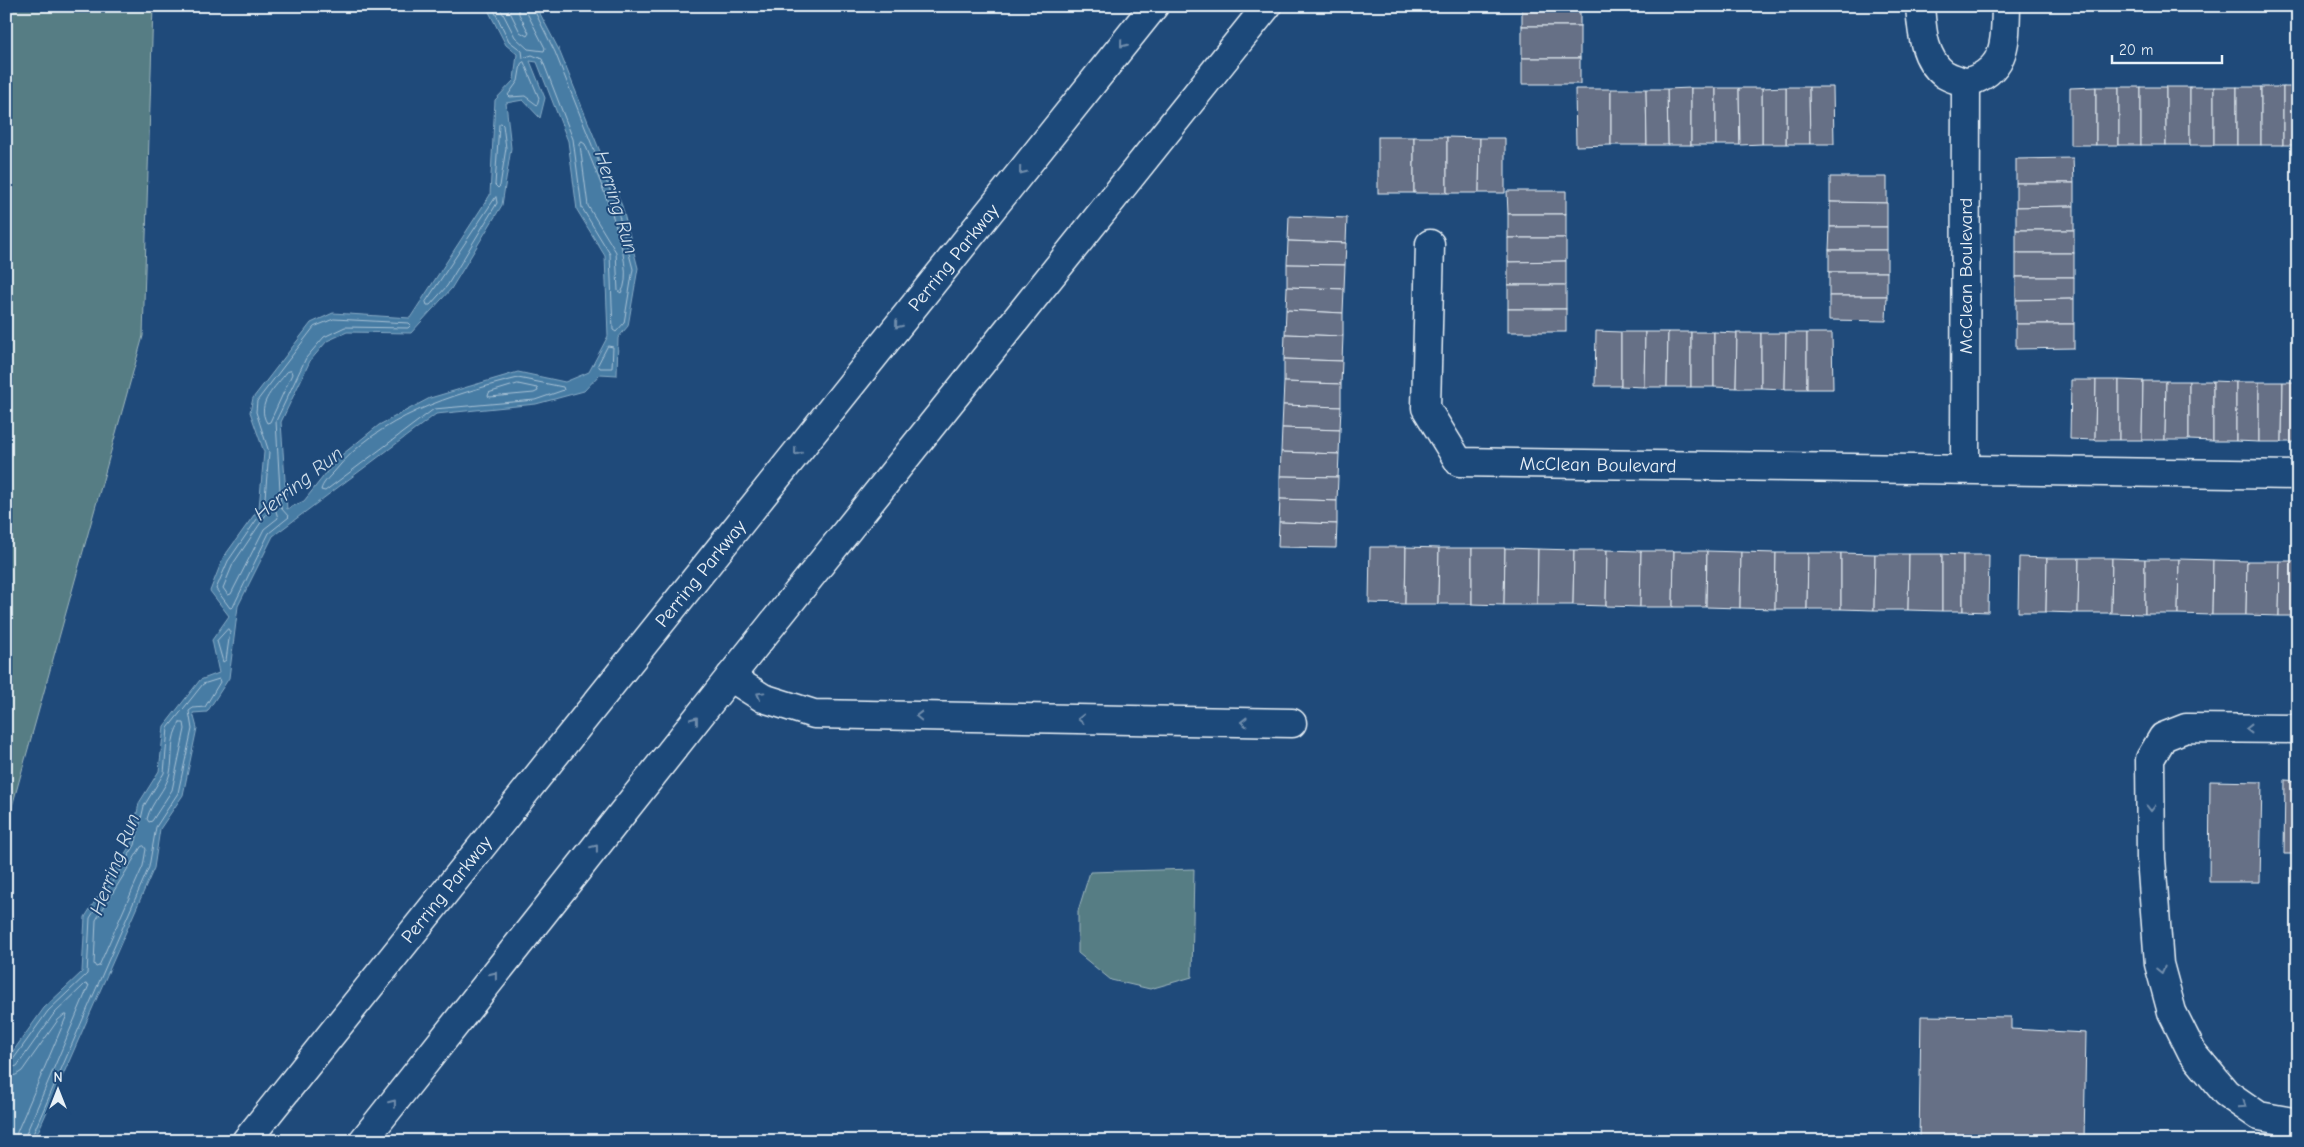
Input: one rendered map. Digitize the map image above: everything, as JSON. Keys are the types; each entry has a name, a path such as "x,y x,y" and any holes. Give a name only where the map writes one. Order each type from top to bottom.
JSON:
{"main road":[{"name":"Perring Parkway","path":"246,1141 1154,6"},
{"path":"363,1141 730,676 1267,6"},
{"path":"1920,6 1923,38 1930,59 1944,74 1966,83 1984,78 1999,61 2005,38 2006,6"},
{"name":"McClean Boulevard","path":"1965,470 1966,83"},
{"name":"McClean Boulevard","path":"1430,244 1426,408 1459,462 2298,475"},
{"path":"730,676 763,698 814,714 1292,723"},
{"path":"2298,729 2186,728 2163,737 2150,759 2151,858 2159,964 2172,1012 2192,1052 2226,1093 2259,1116 2298,1123"},
{"path":"239,1141 262,1119"}],"green space":[{"path":"6,6 153,6 143,336 6,828"},
{"path":"1194,869 1192,977 1150,989 1111,980 1078,953 1078,911 1090,872"}],"water":[{"name":"Herring Run","path":"486,6 536,6 559,50 622,206 638,268 628,326 618,338 617,375 600,374 584,391 536,404 436,414 273,536 238,606 229,678 207,712 193,713 197,728 183,795 160,829 154,868 34,1141 6,1141 6,1061 44,1008 82,972 85,917 131,844 139,803 159,771 164,726 200,680 219,673 212,640 229,616 210,591 223,558 259,508 264,452 250,412 253,398 311,323 333,313 410,318 490,195 495,100 514,80 517,54 506,45","holes":["530,61 537,62 568,141 577,210 605,256 608,336 589,372 565,382 518,372 430,398 379,425 338,458 304,501 287,509 281,422 310,361 327,341 347,332 411,333 451,289 502,205 511,148 506,103 523,100 540,118 545,98"]}],"building":[{"path":"1522,6 1580,6 1580,26 1522,26"},
{"path":"1522,26 1580,26 1580,58 1522,58"},
{"path":"1522,58 1580,58 1580,84 1522,84"},
{"path":"1786,87 1809,87 1810,144 1786,144"},
{"path":"1786,87 1786,144 1762,144 1762,88"},
{"path":"1809,87 1833,87 1834,144 1810,144"},
{"path":"2096,87 2096,145 2070,145 2070,88"},
{"path":"2096,87 2119,87 2119,145 2096,145"},
{"path":"2119,87 2141,87 2141,145 2119,145"},
{"path":"2141,87 2166,87 2166,145 2141,145"},
{"path":"2166,87 2190,87 2190,145 2166,145"},
{"path":"2190,87 2214,87 2214,145 2190,145"},
{"path":"2214,87 2237,87 2237,145 2214,145"},
{"path":"2237,87 2261,87 2261,145 2237,145"},
{"path":"2261,87 2283,87 2283,145 2261,145"},
{"path":"2283,87 2298,87 2298,145 2283,145"},
{"path":"1691,88 1691,145 1668,145 1667,89"},
{"path":"1691,88 1716,88 1716,145 1691,145"},
{"path":"1716,88 1739,88 1740,145 1716,145"},
{"path":"1739,88 1762,88 1762,144 1740,145"},
{"path":"1575,89 1611,89 1611,145 1576,146"},
{"path":"1611,89 1646,89 1647,145 1611,145"},
{"path":"1646,89 1667,89 1668,145 1647,145"},
{"path":"1378,137 1414,137 1414,193 1378,193"},
{"path":"1414,137 1447,137 1447,193 1414,193"},
{"path":"1447,137 1480,138 1479,193 1447,193"},
{"path":"1480,138 1505,138 1505,193 1479,193"},
{"path":"2073,158 2074,183 2016,183 2016,159"},
{"path":"1830,177 1887,177 1887,203 1830,202"},
{"path":"2016,183 2074,183 2074,206 2016,207"},
{"path":"1507,191 1566,191 1566,214 1508,214"},
{"path":"1830,202 1887,203 1887,227 1830,227"},
{"path":"2074,206 2074,230 2016,230 2016,207"},
{"path":"1508,214 1566,214 1566,238 1508,238"},
{"path":"1289,216 1347,218 1346,243 1288,241"},
{"path":"1830,227 1887,227 1887,250 1829,250"},
{"path":"2016,230 2074,230 2074,253 2016,253"},
{"path":"1508,238 1566,238 1566,261 1508,262"},
{"path":"1288,241 1346,243 1345,265 1287,264"},
{"path":"1829,250 1887,250 1887,272 1829,272"},
{"path":"2016,253 2074,253 2074,277 2016,277"},
{"path":"1566,261 1566,285 1508,285 1508,262"},
{"path":"1287,264 1345,265 1344,289 1287,287"},
{"path":"1829,272 1887,272 1887,296 1829,296"},
{"path":"2016,277 2074,277 2074,299 2016,300"},
{"path":"1508,285 1566,285 1566,309 1508,309"},
{"path":"1287,287 1344,289 1343,313 1286,310"},
{"path":"1829,296 1887,296 1886,321 1829,320"},
{"path":"2074,299 2074,324 2016,324 2016,300"},
{"path":"1508,309 1566,309 1566,332 1508,332"},
{"path":"1286,310 1343,313 1343,336 1285,334"},
{"path":"2016,324 2074,324 2074,348 2016,349"},
{"path":"1596,331 1621,332 1621,386 1595,386"},
{"path":"1621,332 1645,332 1644,387 1621,386"},
{"path":"1645,332 1668,332 1667,387 1644,387"},
{"path":"1668,332 1691,332 1691,387 1667,387"},
{"path":"1691,332 1714,332 1714,387 1691,387"},
{"path":"1714,332 1737,333 1736,388 1714,387"},
{"path":"1737,333 1761,333 1761,388 1736,388"},
{"path":"1761,333 1786,333 1785,389 1761,388"},
{"path":"1786,333 1807,333 1807,389 1785,389"},
{"path":"1807,333 1832,333 1833,389 1807,389"},
{"path":"1285,334 1343,336 1342,361 1284,359"},
{"path":"1284,359 1342,361 1341,384 1284,382"},
{"path":"2071,380 2096,380 2095,440 2070,439"},
{"path":"2096,380 2119,380 2119,440 2095,440"},
{"path":"2119,380 2143,381 2142,440 2119,440"},
{"path":"2143,381 2166,381 2165,440 2142,440"},
{"path":"2166,381 2189,381 2189,440 2165,440"},
{"path":"2189,381 2213,381 2213,441 2189,440"},
{"path":"2213,381 2236,382 2236,441 2213,441"},
{"path":"1284,382 1341,384 1341,407 1283,405"},
{"path":"2236,382 2259,382 2259,442 2236,441"},
{"path":"2259,382 2283,382 2282,442 2259,442"},
{"path":"2283,382 2298,382 2298,442 2282,442"},
{"path":"1283,405 1341,407 1340,430 1282,428"},
{"path":"1282,428 1340,430 1339,454 1281,452"},
{"path":"1281,452 1339,454 1338,477 1280,476"},
{"path":"1280,476 1338,477 1337,501 1280,499"},
{"path":"1280,499 1337,501 1337,524 1279,522"},
{"path":"1279,522 1337,524 1336,548 1278,547"},
{"path":"1370,547 1406,547 1405,604 1369,603"},
{"path":"1406,547 1439,548 1438,604 1405,604"},
{"path":"1439,548 1472,548 1472,604 1438,604"},
{"path":"1472,548 1505,548 1504,605 1472,604"},
{"path":"1505,548 1538,549 1537,605 1504,605"},
{"path":"1538,549 1574,550 1573,605 1537,605"},
{"path":"1574,550 1607,550 1606,606 1573,605"},
{"path":"1607,550 1641,551 1640,607 1606,606"},
{"path":"1641,551 1674,551 1673,607 1640,607"},
{"path":"1674,551 1707,551 1706,607 1673,607"},
{"path":"1707,551 1741,552 1740,608 1706,607"},
{"path":"1741,552 1776,553 1775,609 1740,608"},
{"path":"1776,553 1808,553 1807,609 1775,609"},
{"path":"1808,553 1841,553 1841,609 1807,609"},
{"path":"1841,553 1875,554 1874,610 1841,609"},
{"path":"1875,554 1909,554 1908,610 1874,610"},
{"path":"1909,554 1942,554 1942,611 1908,610"},
{"path":"1942,554 1963,555 1963,611 1942,611"},
{"path":"1963,555 1989,555 1988,612 1963,611"},
{"path":"2019,557 2047,558 2046,612 2018,612"},
{"path":"2047,558 2079,558 2078,613 2046,612"},
{"path":"2079,558 2112,558 2111,613 2078,613"},
{"path":"2112,558 2145,559 2145,614 2111,613"},
{"path":"2145,559 2179,559 2178,614 2145,614"},
{"path":"2179,559 2213,560 2212,615 2178,614"},
{"path":"2213,560 2247,561 2246,615 2212,615"},
{"path":"2247,561 2280,561 2279,616 2246,615"},
{"path":"2280,561 2298,561 2298,616 2279,616"},
{"path":"2285,780 2298,781 2298,854 2284,854"},
{"path":"2210,781 2262,782 2260,882 2209,882"},
{"path":"1921,1016 2011,1017 2011,1029 2086,1033 2084,1141 1919,1141"}]}
